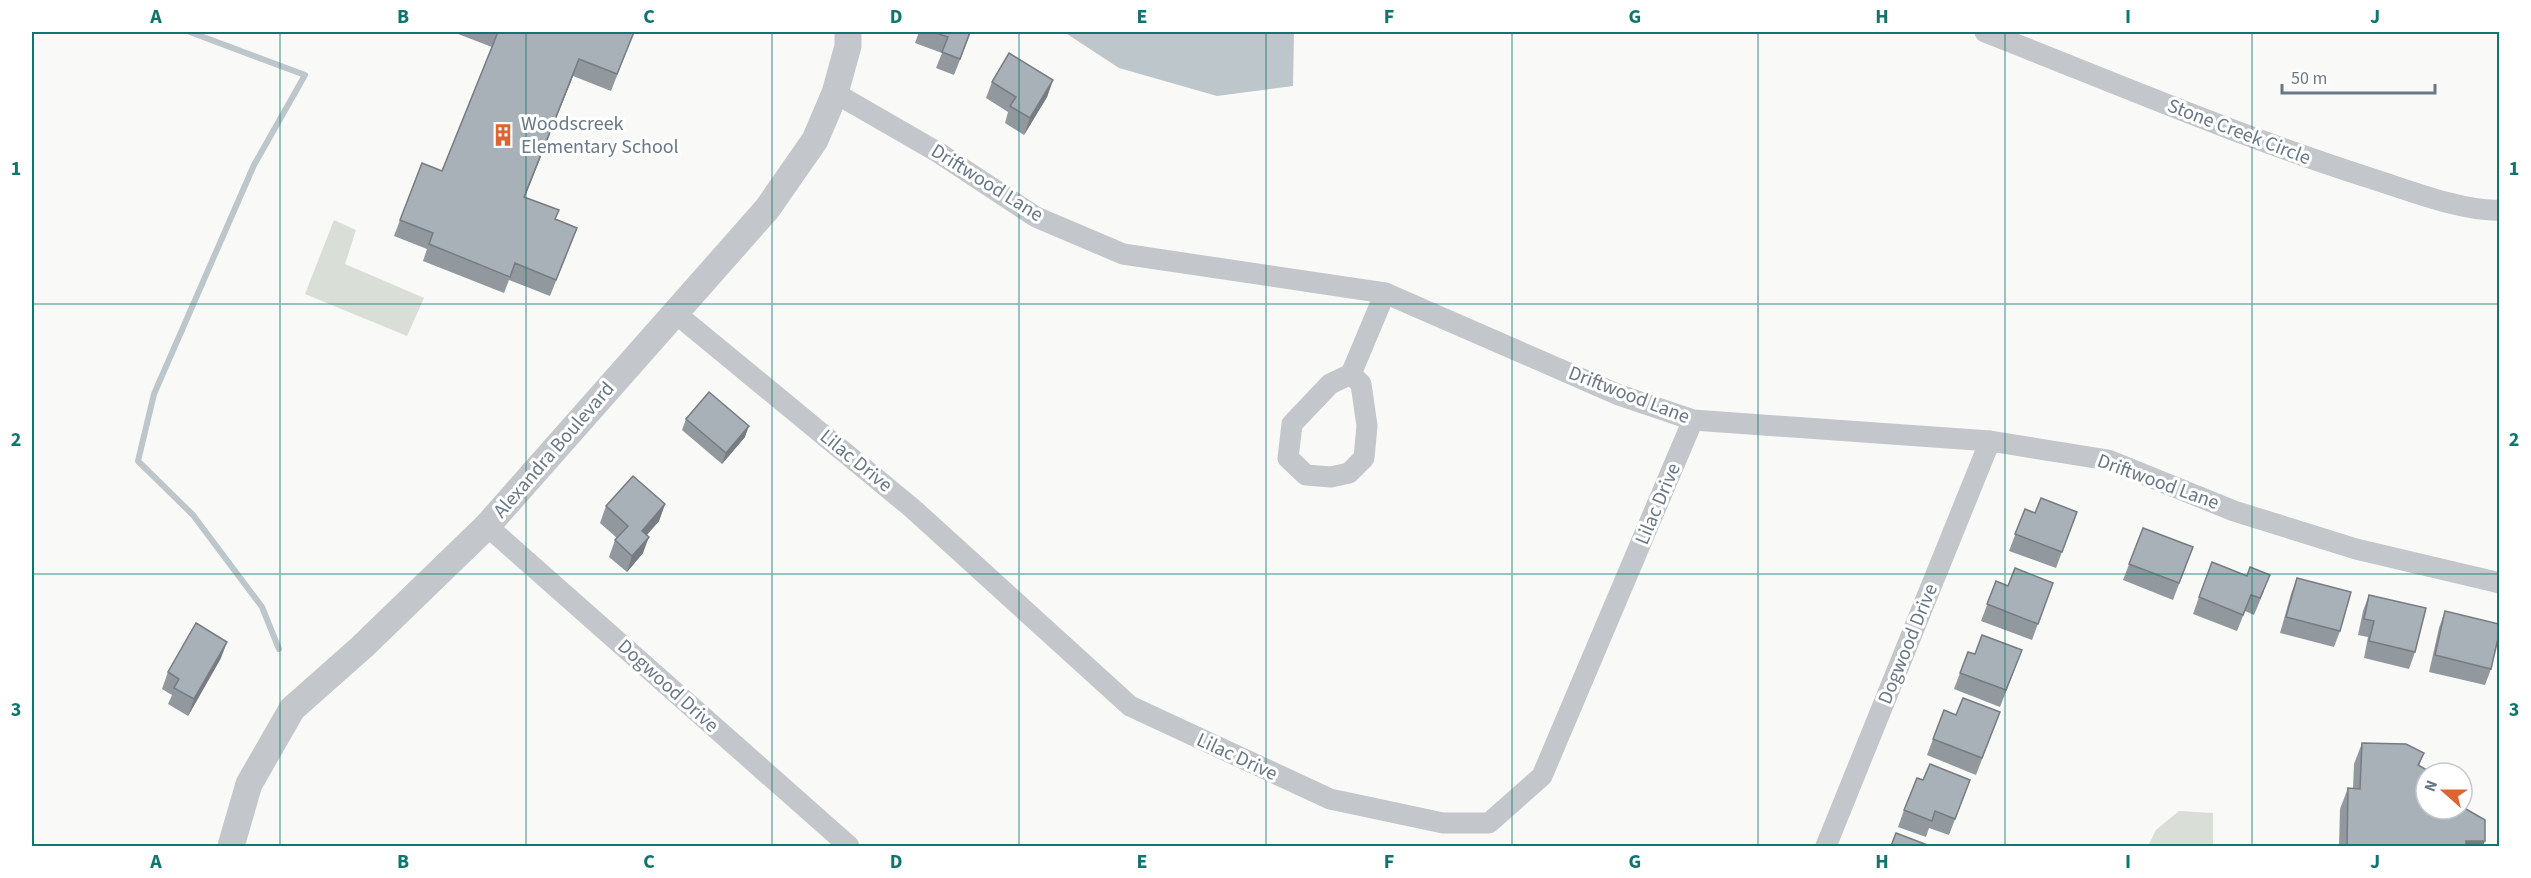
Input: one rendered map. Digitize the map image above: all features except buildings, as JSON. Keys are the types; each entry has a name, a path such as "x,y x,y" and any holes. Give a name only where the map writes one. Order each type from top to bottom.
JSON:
{"street":[{"name":"Alexandra Boulevard","path":"231,846 249,784 292,709 362,647 488,526 767,208 815,140 835,93 848,46 849,32"},
{"name":"Stone Creek Circle","path":"1985,32 2282,150 2412,191 2486,211 2499,210"},
{"name":"Driftwood Lane","path":"835,93 939,153 1036,217 1124,254 1385,293 1619,394 1693,420 1990,441 2108,460 2245,514 2356,549 2499,583"},
{"path":"1351,374 1361,384 1367,426 1364,458 1349,473 1331,477 1306,475 1288,458 1292,424 1330,384 1351,374 1385,293"},
{"name":"Lilac Drive","path":"674,312 912,508 1130,706 1330,800 1443,823 1489,823 1542,776 1693,420"},
{"name":"Dogwood Drive","path":"1826,846 1990,441"},
{"name":"Dogwood Drive","path":"488,526 849,846"}],"shaded area":[{"path":"1064,32 1294,32 1293,86 1217,96 1119,68"},
{"path":"334,220 356,230 345,264 424,298 407,336 305,294"},
{"path":"2179,811 2213,813 2213,846 2148,846 2156,830"}],"waterway":[{"path":"190,32 305,75 254,165 154,394 138,461 193,515 262,607 279,649"}],"place":[{"name":"Woodscreek Elementary School","path":"503,135"}]}
